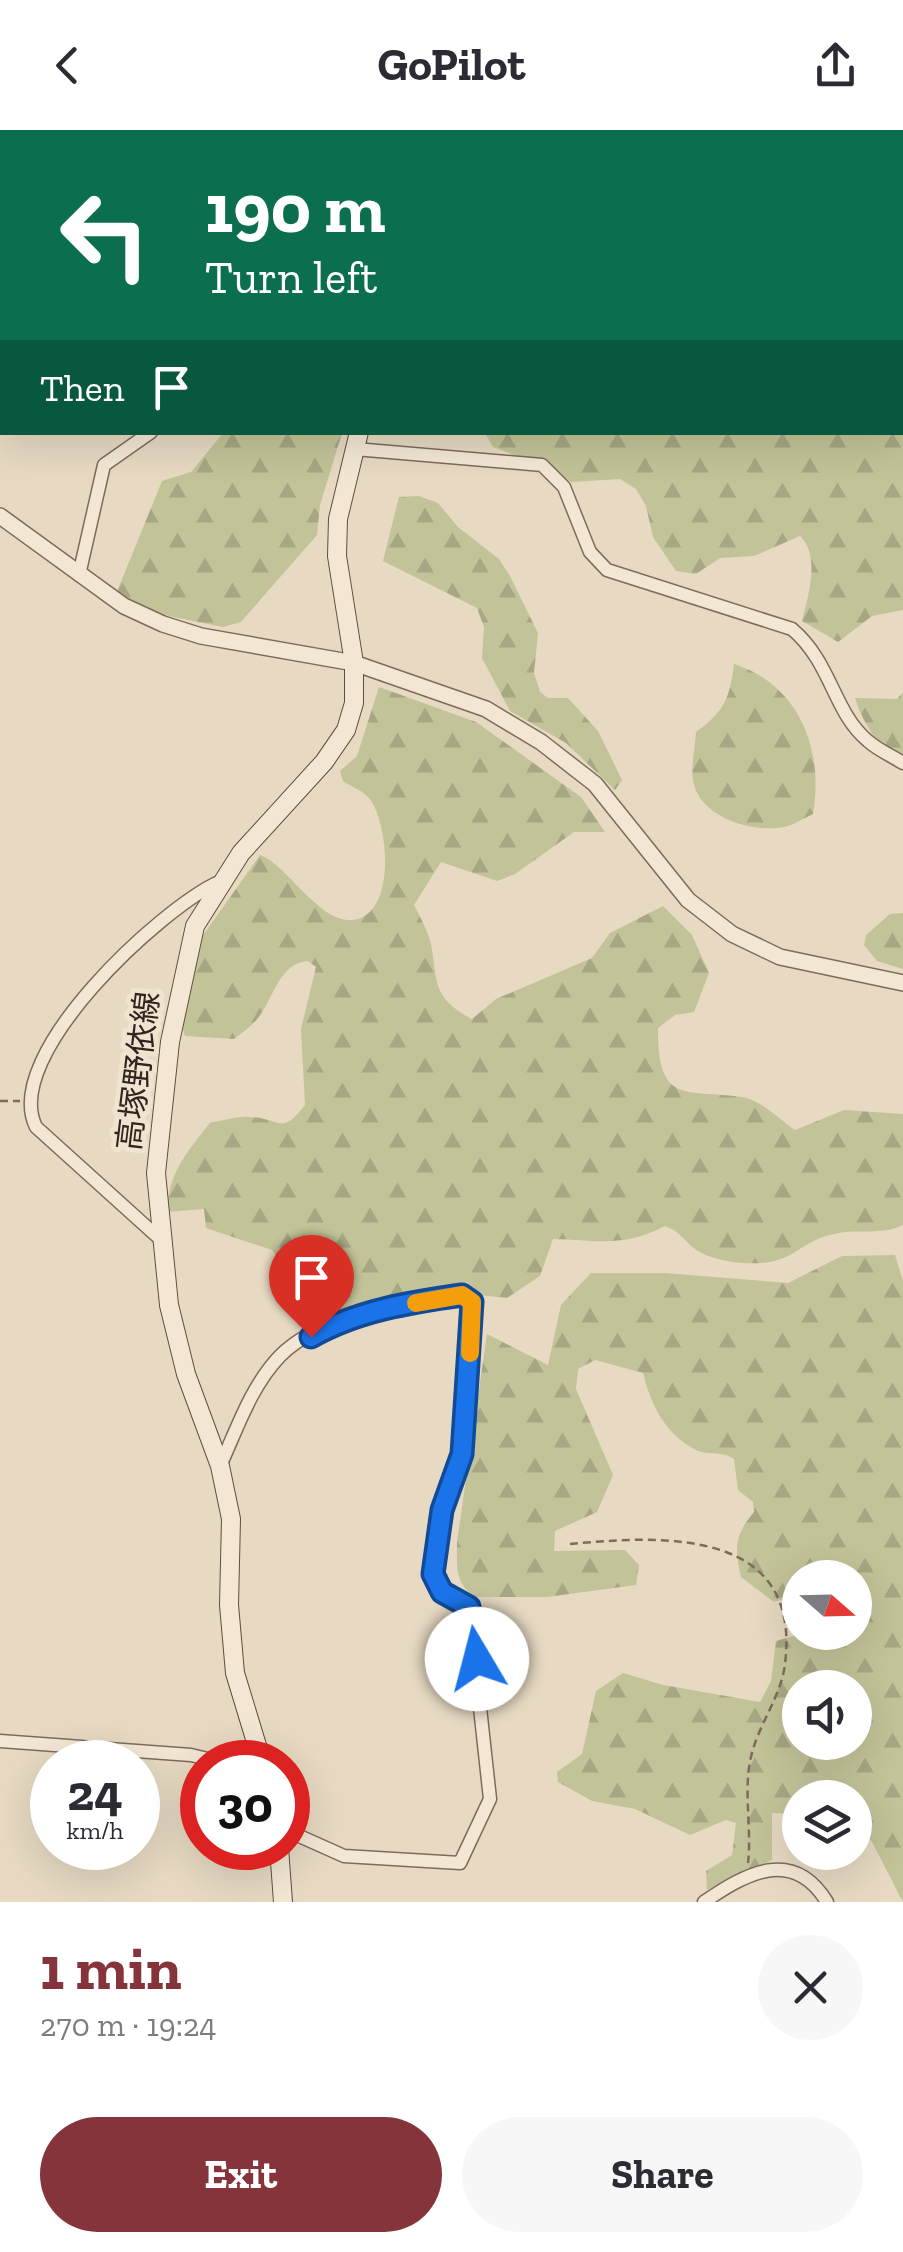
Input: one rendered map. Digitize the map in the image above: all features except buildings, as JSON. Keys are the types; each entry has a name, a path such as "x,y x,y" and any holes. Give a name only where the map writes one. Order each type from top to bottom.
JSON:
{"main road":[{"name":"高塚野依線","path":"255,1740 235,1673 229,1605 230,1519 220,1466 186,1374 159,1238 156,1172 181,974 195,926 219,882 324,762 346,730 354,703 354,663 337,556 338,519 357,441"},
{"path":"281,1870 283,1902"}],"street":[{"path":"79,575 104,466 148,435"},
{"path":"357,441 542,465 564,488 590,552 606,570 792,629 814,648 837,697 867,741 903,763"},
{"path":"0,516 124,606 163,624 201,636 354,663 486,709 541,742 595,784 688,900 732,934 780,957 903,983"},
{"path":"159,1238 40,1131 30,1119 26,1100 32,1067 50,1028 71,999 187,896 219,882"},
{"path":"220,1466 252,1396 281,1354 341,1319 462,1295 472,1302 462,1454 442,1510 433,1574 442,1592 469,1607 490,1799 460,1863 344,1856 310,1841"},
{"path":"0,1741 180,1754"},
{"path":"704,1902 746,1873 767,1868 800,1876 815,1885 827,1902"}],"path":[{"path":"0,1101 26,1100"},
{"path":"570,1544 685,1539 736,1558 766,1578 783,1604 785,1668 751,1754 746,1873"}],"green space":[{"path":"221,435 341,435 320,505 317,535 241,622 223,627 164,615 116,594 162,481 191,472"},
{"path":"486,435 903,435 903,610 872,616 838,642 802,621 811,565 800,536 754,556 720,558 696,574 676,571 653,537 646,506 636,489 620,479 571,482 550,468 493,447"},
{"path":"419,496 438,503 458,527 499,559 538,633 534,673 540,692 548,698 568,698 598,731 622,780 615,790 566,743 510,711 482,658 484,627 477,608 383,561 399,497"},
{"path":"734,664 776,687 791,704 810,744 815,767 813,814 788,826 759,828 720,816 701,799 693,782 696,732 724,703"},
{"path":"379,687 476,722 581,797 605,832 574,832 515,874 497,881 441,862 414,905 430,939 439,987 449,1003 472,1019 496,999 592,958 610,933 663,906 692,935 709,973 694,1012 675,1015 658,1028 659,1053 669,1082 689,1092 749,1099 795,1130 844,1110 903,1114 903,1225 834,1234 785,1257 759,1263 703,1254 665,1226 623,1240 553,1239 540,1276 507,1298 469,1294 417,1297 323,1319 272,1250 206,1228 204,1209 167,1212 175,1175 210,1123 245,1117 285,1123 305,1105 301,1029 316,967 308,961 290,968 258,1018 234,1039 185,1036 182,1026 201,938 260,855 316,904 340,919 353,920 367,914 377,902 385,866 381,826 369,798 343,781 340,771 357,756"},
{"path":"903,692 903,767 874,736 855,698 897,699"},
{"path":"903,913 903,969 877,961 864,945 866,935 890,914"},
{"path":"895,1255 903,1281 903,1902 872,1842 872,1780 782,1780 782,1813 772,1813 772,1860 707,1890 706,1871 732,1855 736,1823 726,1820 690,1835 635,1809 592,1801 558,1782 557,1772 582,1754 596,1691 623,1673 663,1685 760,1702 771,1681 776,1641 782,1639 782,1650 872,1650 872,1560 782,1560 782,1600 774,1602 741,1577 738,1542 754,1512 753,1502 738,1490 734,1459 696,1450 676,1436 655,1407 643,1373 595,1360 578,1369 576,1389 613,1475 597,1512 555,1531 554,1551 625,1550 639,1565 636,1585 547,1597 476,1597 460,1580 457,1566 457,1542 487,1334 548,1365 561,1305 591,1273 665,1273 788,1283 842,1256"}],"slow traffic":[{"path":"416,1303 462,1295 472,1302 470,1353"}],"route":[{"path":"311,1337 341,1319 402,1305 462,1295 472,1302 462,1454 442,1510 433,1574 442,1592 469,1607 477,1659"}]}
